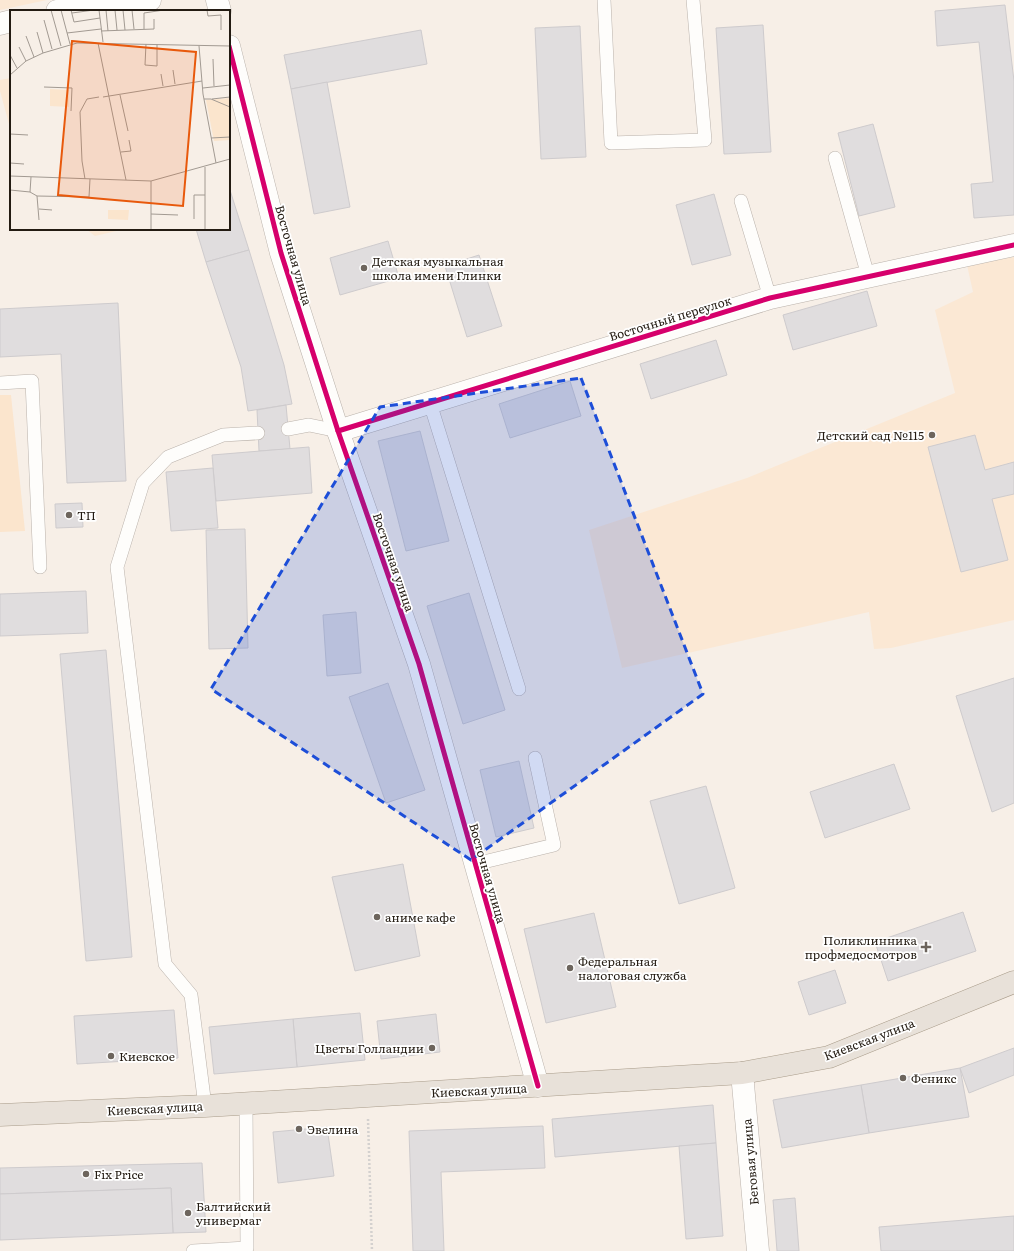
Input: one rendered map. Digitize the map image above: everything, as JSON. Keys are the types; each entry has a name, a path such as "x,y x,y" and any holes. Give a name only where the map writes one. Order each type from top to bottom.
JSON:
{"main road":[{"name":"Киевская улица","path":"0,1115 205,1106 742,1073 829,1057 1014,982"}],"street":[{"path":"65,10 150,0"},
{"path":"217,0 220,10"},
{"path":"0,24 10,21"},
{"name":"Восточная улица","path":"230,50 281,253 338,431 419,664 538,1086"},
{"name":"Восточный переулок","path":"338,431 770,298 1014,245"},
{"name":"Беговая улица","path":"742,1073 758,1251"}],"lane":[{"path":"604,0 611,143 705,140 693,0"},
{"path":"835,158 868,276"},
{"path":"741,200 770,298"},
{"path":"0,383 32,381 40,567"},
{"path":"430,403 519,689"},
{"path":"288,428 309,425 338,431"},
{"path":"205,1106 190,995 165,964 117,567 143,483 168,457 223,435 258,433"},
{"path":"475,864 554,845 534,758"},
{"path":"193,1251 247,1248 246,1103"}],"path":[{"path":"368,1096 372,1251"}],"highlighted area":[{"path":"581,378 703,694 471,860 211,689 380,407"}],"shaded area":[{"path":"0,0 47,0 0,10"},
{"path":"10,78 9,124 0,91 0,80"},
{"path":"87,230 121,230 95,236"},
{"name":"Детский сад №115","path":"1014,257 1014,620 891,648 874,649 869,612 622,668 589,530 747,478 955,393 935,310 973,292 967,265"},
{"path":"0,395 11,395 25,531 0,532"}],"building":[{"path":"1005,5 1014,81 1014,215 974,218 971,184 993,182 979,42 937,46 935,11"},
{"path":"763,25 771,152 724,154 716,28"},
{"path":"580,26 586,157 541,159 535,28"},
{"path":"421,30 427,64 291,89 284,55"},
{"path":"327,82 350,207 314,214 291,89"},
{"path":"873,124 895,207 859,216 838,133"},
{"path":"230,190 249,250 206,262 196,230 230,230"},
{"path":"714,194 731,255 692,265 676,205"},
{"name":"Детская музыкальная школа имени Глинки","path":"388,241 399,278 340,295 330,258"},
{"path":"249,250 284,365 292,404 248,411 241,367 206,262"},
{"path":"479,255 502,326 467,337 445,266"},
{"path":"867,291 877,326 793,350 783,315"},
{"path":"118,303 126,481 67,483 61,354 0,357 0,309"},
{"path":"716,340 727,375 651,399 640,364"},
{"path":"570,381 581,416 510,438 499,404"},
{"path":"286,405 290,449 259,451 257,410"},
{"path":"420,431 449,541 406,551 378,441"},
{"path":"975,435 985,470 1014,462 1014,494 992,499 1008,560 961,572 928,447"},
{"path":"309,447 312,493 216,501 212,455"},
{"path":"213,468 218,528 171,531 166,472"},
{"name":"ТП","path":"82,503 83,527 56,528 55,504"},
{"path":"245,529 248,648 209,649 206,530"},
{"path":"86,591 88,633 0,636 0,594"},
{"path":"469,593 505,710 463,724 427,606"},
{"path":"356,612 361,673 327,676 323,615"},
{"path":"106,650 132,957 86,961 60,654"},
{"path":"1014,678 1014,803 992,812 956,696"},
{"path":"388,683 425,790 386,803 349,697"},
{"path":"519,761 534,828 496,837 480,770"},
{"path":"894,764 910,809 825,838 810,792"},
{"path":"706,786 735,888 679,904 650,801"},
{"name":"аниме кафе","path":"403,864 420,956 355,971 332,877"},
{"name":"Поликлинника профмедосмотров","path":"963,912 976,951 888,981 875,942"},
{"name":"Федеральная налоговая служба","path":"594,913 616,1007 546,1023 524,929"},
{"path":"835,970 846,1003 809,1015 798,982"},
{"path":"174,1010 178,1058 77,1064 74,1016"},
{"path":"360,1013 365,1060 297,1067 293,1019"},
{"path":"436,1014 440,1052 381,1059 377,1021"},
{"path":"293,1019 297,1067 214,1074 209,1027"},
{"path":"1014,1048 1014,1075 969,1093 960,1068"},
{"path":"960,1068 969,1117 869,1133 861,1085"},
{"path":"861,1085 869,1133 782,1148 773,1100"},
{"path":"713,1105 716,1143 555,1157 552,1119"},
{"path":"543,1126 545,1168 441,1172 444,1251 413,1251 409,1131"},
{"path":"327,1127 334,1176 278,1183 273,1132"},
{"path":"716,1143 723,1236 686,1239 679,1146"},
{"name":"Балтийский универмаг","path":"202,1163 206,1232 173,1233 171,1188 0,1194 0,1168"},
{"path":"171,1188 173,1233 0,1240 0,1194"},
{"path":"795,1198 799,1251 777,1251 773,1200"},
{"path":"1014,1216 1014,1251 881,1251 879,1227"}],"cycle path":[{"path":"230,50 281,253 338,431 419,664 538,1086"},
{"path":"338,431 770,298 1014,245"}],"place":[{"name":"Детская музыкальная школа имени Глинки","path":"364,268"},
{"name":"Детский сад №115","path":"932,435"},
{"name":"ТП","path":"69,515"},
{"name":"аниме кафе","path":"377,917"},
{"name":"Поликлинника профмедосмотров","path":"926,947"},
{"name":"Федеральная налоговая служба","path":"570,968"},
{"name":"Цветы Голландии","path":"432,1048"},
{"name":"Киевское","path":"111,1056"},
{"name":"Феникс","path":"903,1078"},
{"name":"Эвелина","path":"299,1129"},
{"name":"Fix Price","path":"86,1174"},
{"name":"Балтийский универмаг","path":"188,1213"}]}
